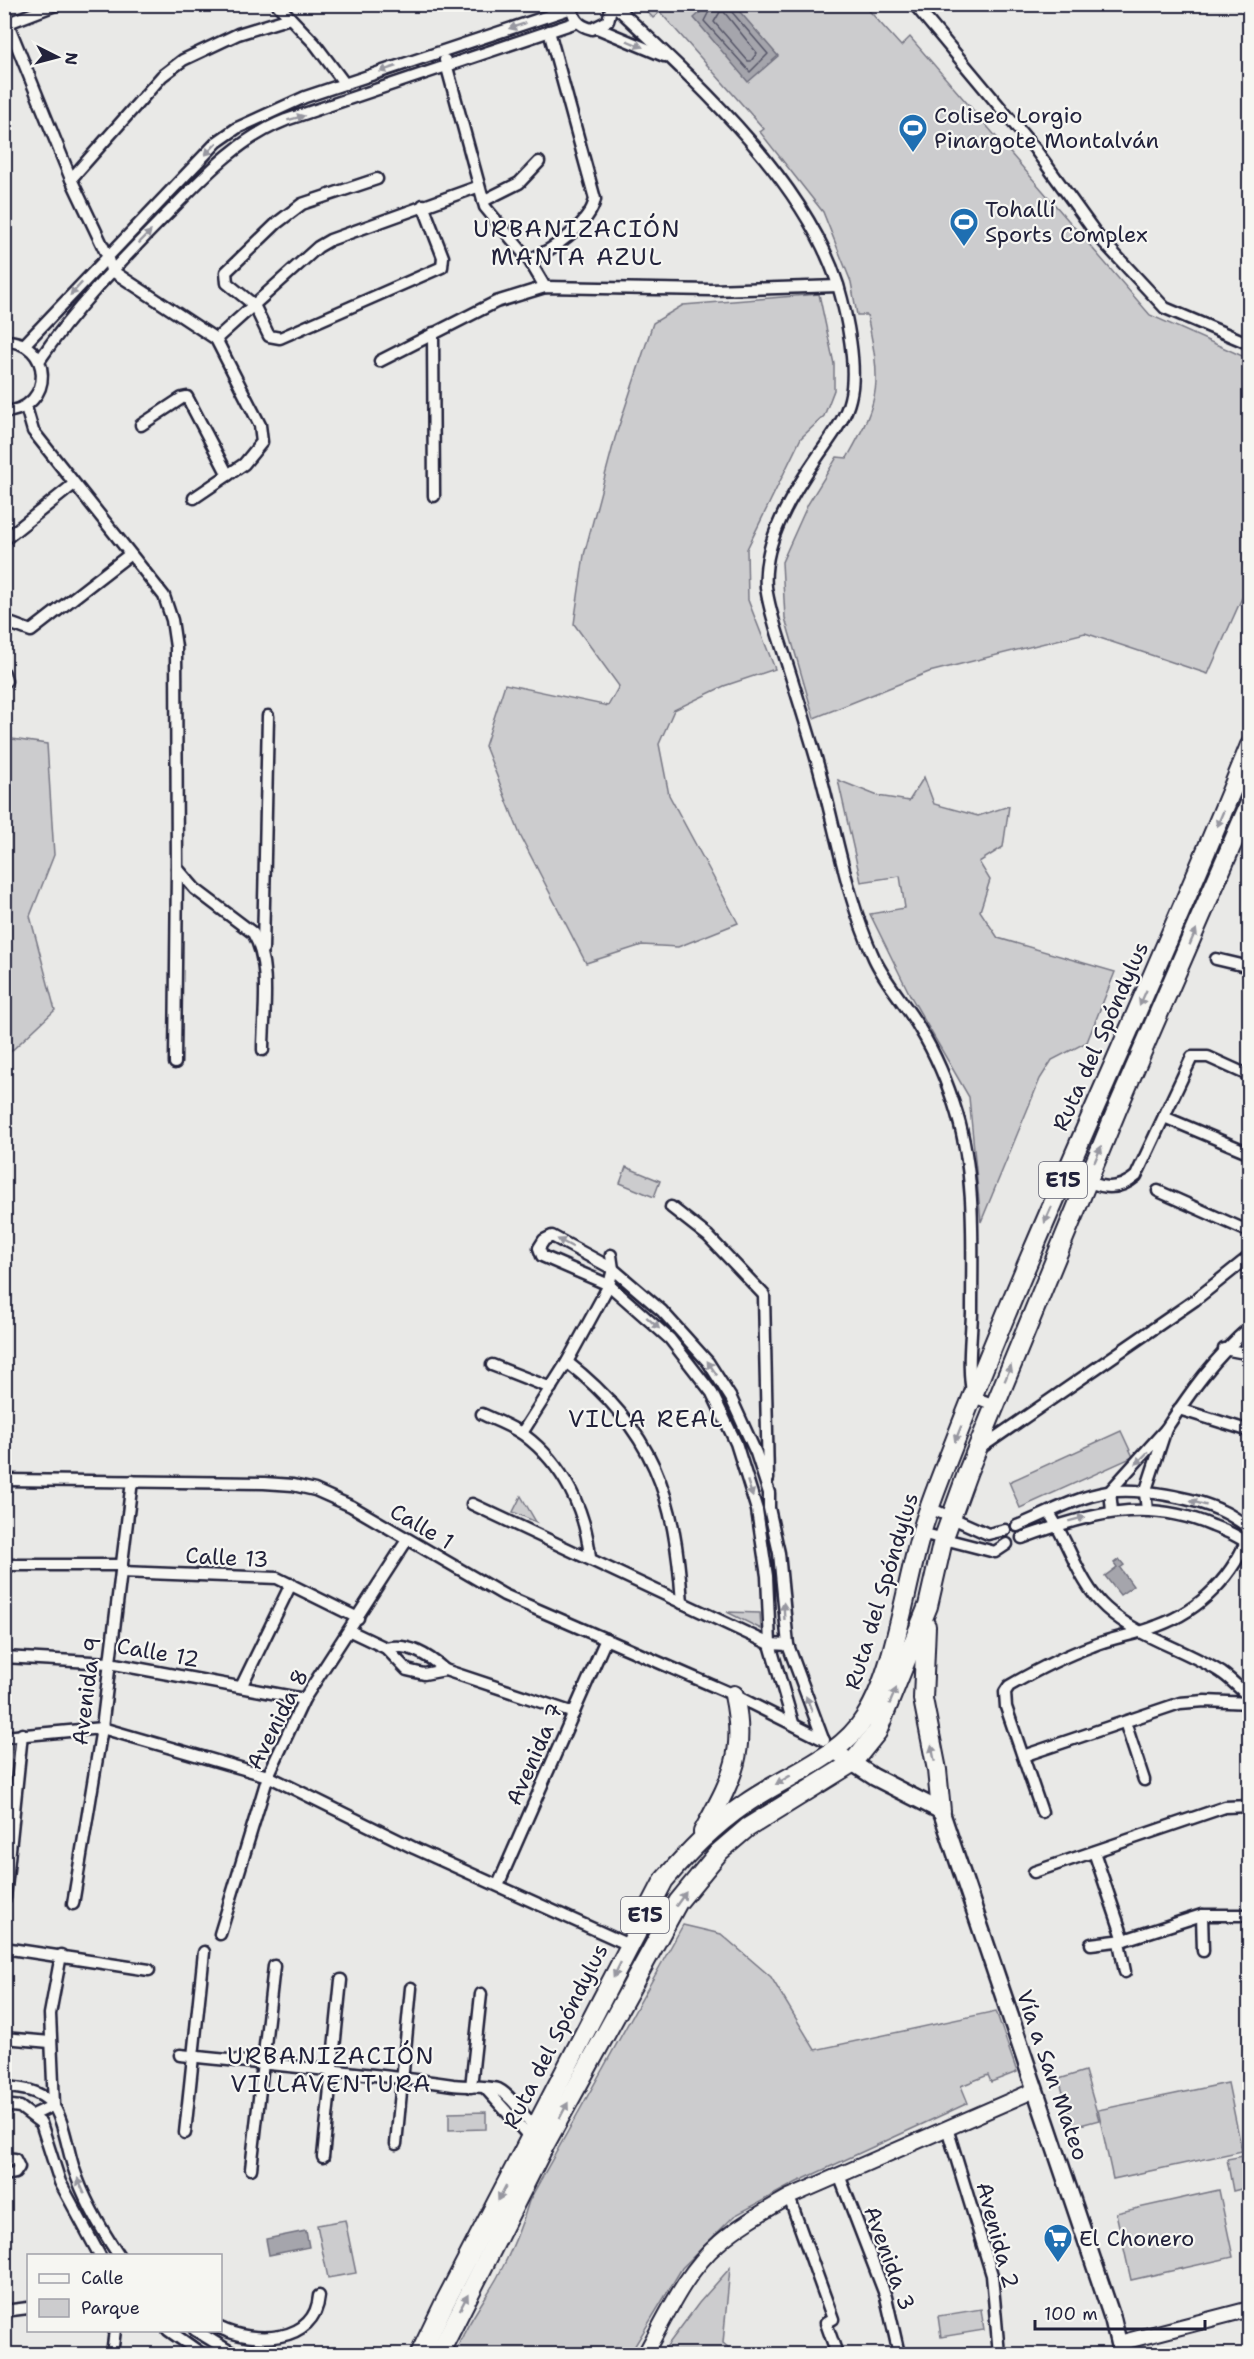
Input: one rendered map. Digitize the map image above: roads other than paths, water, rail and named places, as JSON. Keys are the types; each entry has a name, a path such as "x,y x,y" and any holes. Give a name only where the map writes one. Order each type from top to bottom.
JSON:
{"highway":[{"name":"Ruta del Spóndylus","path":"441,2355 448,2334 629,1945 664,1880 699,1839 865,1719 886,1666 921,1533 973,1398 1066,1173 1242,788 1250,745"},
{"name":"Ruta del Spóndylus","path":"420,2355 445,2302 678,1902 719,1852 747,1828 852,1764 877,1731 928,1606 949,1518 1087,1181 1250,804"},
{"path":"928,1606 923,1700 937,1770 940,1811"},
{"path":"699,1839 734,1770 738,1755 740,1724 734,1695"}],"main road":[{"path":"828,1745 852,1764 940,1811"},
{"name":"Vía a San Mateo","path":"940,1811 1120,2349"}],"street":[{"path":"58,4 6,18 71,179 107,255 111,270 216,339 260,425 262,442 244,465 194,498"},
{"path":"278,4 315,44 345,84"},
{"path":"597,28 608,21 613,4 673,60 759,152 805,214 838,286 851,351 853,379 850,402 795,493 780,525 771,550 766,585 773,619 817,762 861,929 886,980 919,1026 937,1059 958,1118 966,1149 970,1195 972,1319 968,1363 973,1398 995,1405"},
{"path":"914,4 1035,149 1097,235 1165,308 1250,344"},
{"path":"24,345 107,255 217,142 259,117 345,84 572,6 577,22 586,28 597,28 673,60"},
{"path":"71,179 162,76 183,60 238,34 290,18"},
{"path":"39,361 56,336 111,270 204,177 252,136 286,120 378,92 446,65 577,22"},
{"path":"529,260 560,244 594,208 595,199 549,31"},
{"path":"443,50 477,187 483,201 497,223 529,260 545,287"},
{"path":"483,201 519,183 539,162"},
{"path":"377,179 302,204 278,223 226,272 227,283 254,305 264,331 269,336 280,338 442,267 443,257 423,205"},
{"path":"216,339 318,247 330,240 477,187"},
{"path":"380,361 496,302 545,287 712,290 838,286"},
{"path":"433,333 434,496"},
{"path":"4,341 24,345 39,361 42,371 39,391 26,407 4,412"},
{"path":"141,424 182,398 187,398 228,475"},
{"path":"26,407 33,431 164,597 175,633 177,868 175,1063"},
{"path":"4,540 74,484"},
{"path":"5,623 31,631 40,626 97,577 129,555"},
{"path":"263,1050 268,716"},
{"path":"177,868 195,889 253,933 263,958"},
{"path":"1216,959 1250,968"},
{"path":"1066,1173 1105,1187 1126,1186 1136,1176 1192,1057 1208,1057 1250,1076"},
{"path":"1164,1118 1250,1153"},
{"path":"1158,1191 1250,1232"},
{"path":"671,1207 708,1236 764,1295 769,1508 775,1527 788,1645 828,1745"},
{"path":"769,1493 750,1438 724,1386 708,1362 679,1328 613,1269 552,1236 544,1240 539,1248 542,1256 609,1284 670,1338 712,1393 736,1443 757,1510 767,1576 770,1644 793,1723"},
{"path":"522,1433 567,1362 609,1284 613,1269 611,1255"},
{"path":"976,1451 1195,1300 1250,1256"},
{"path":"1112,1511 1110,1491 1166,1429 1195,1384 1224,1349 1250,1327"},
{"path":"670,1338 679,1328"},
{"path":"1224,1349 1250,1354"},
{"path":"567,1362 592,1381 642,1440 664,1492 680,1565 682,1603"},
{"path":"492,1365 551,1388"},
{"path":"712,1393 724,1386"},
{"path":"1179,1409 1250,1431"},
{"path":"482,1414 522,1433 548,1455 570,1486 585,1525 590,1558"},
{"path":"1147,1510 1145,1493 1166,1429"},
{"path":"736,1443 750,1438"},
{"name":"Calle 1","path":"4,1480 293,1485 315,1491 351,1506 504,1595 734,1695 793,1723 828,1745"},
{"name":"Avenida 9","path":"73,1904 102,1728 132,1481"},
{"path":"1017,1526 1063,1506 1110,1491 1145,1493 1195,1501 1223,1511 1249,1537"},
{"path":"472,1504 770,1644 788,1645"},
{"path":"757,1510 769,1508"},
{"path":"930,1508 988,1534 1005,1530"},
{"path":"1022,1538 1058,1525 1112,1511 1147,1510 1197,1519 1249,1537"},
{"path":"1049,1513 1058,1525 1090,1586 1104,1606 1137,1632 1224,1674 1250,1698"},
{"path":"921,1533 994,1552 1007,1544"},
{"path":"988,1534 994,1552"},
{"path":"1042,1812 1005,1700 1010,1686 1092,1645 1159,1626 1187,1611 1217,1587 1231,1571 1249,1537"},
{"name":"Avenida 8","path":"220,1934 268,1776 304,1699 407,1540"},
{"name":"Calle 13","path":"4,1565 277,1578 358,1618"},
{"path":"767,1576 781,1575"},
{"path":"241,1687 291,1584"},
{"path":"350,1630 386,1648 398,1664 414,1673 424,1674 446,1670"},
{"name":"Avenida 7","path":"498,1885 562,1734 574,1713 606,1639"},
{"path":"386,1648 398,1645 413,1650 426,1655 446,1670 574,1713"},
{"name":"Calle 12","path":"4,1657 109,1663 304,1699"},
{"path":"1023,1756 1180,1703 1214,1701 1250,1703"},
{"path":"1125,1722 1144,1780"},
{"path":"4,1737 102,1728 268,1776 414,1848 629,1945"},
{"path":"5,1898 22,1734"},
{"path":"1034,1872 1225,1807 1250,1806"},
{"path":"1094,1852 1122,1941 1125,1972"},
{"path":"1202,1915 1203,1951"},
{"path":"1091,1944 1122,1941 1202,1915 1250,1915"},
{"path":"4,1947 149,1970"},
{"path":"185,2133 204,1952"},
{"path":"61,1955 50,2014 54,2105 74,2171 96,2219 118,2254"},
{"path":"251,2169 273,1966"},
{"path":"324,2157 341,1980"},
{"path":"396,2144 411,1988"},
{"path":"471,2087 481,1994"},
{"path":"4,2038 50,2042"},
{"path":"180,2055 332,2070 486,2089 492,2087 500,2090 539,2139"},
{"path":"4,2087 30,2090 54,2105"},
{"path":"645,2355 699,2264 719,2242 789,2197 1035,2090"},
{"path":"4,2104 20,2107 41,2123 60,2182 99,2254"},
{"path":"33,2115 54,2105"},
{"name":"Avenida 2","path":"947,2128 992,2275 999,2355"},
{"path":"4,2158 15,2159 19,2167 15,2174 4,2175"},
{"name":"Avenida 3","path":"839,2175 886,2297 899,2355"},
{"path":"789,2197 833,2319 826,2323 837,2355"},
{"path":"81,2224 96,2219"},
{"path":"222,2329 255,2338 280,2337 312,2318 318,2308 319,2296"},
{"path":"4,2311 27,2308"},
{"path":"1120,2349 1250,2309"},
{"path":"111,2355 115,2332"},
{"path":"172,2332 203,2355 212,2342"},
{"path":"197,2332 234,2355"}],"water":[{"path":"710,4 734,5 778,56 748,82 694,18"},
{"path":"1119,1559 1124,1565 1120,1568 1133,1586 1120,1595 1105,1576 1117,1567 1114,1563"},
{"path":"306,2231 309,2247 269,2255 266,2239"}],"place":[{"name":"Coliseo Lorgio Pinargote Montalván","path":"913,154"},
{"name":"Tohallí Sports Complex","path":"964,248"},
{"name":"El Chonero","path":"1058,2264"}],"district":[{"name":"URBANIZACIÓN MANTA AZUL","path":"577,243"},
{"name":"VILLA REAL","path":"646,1419"},
{"name":"URBANIZACIÓN VILLAVENTURA","path":"331,2070"}]}
